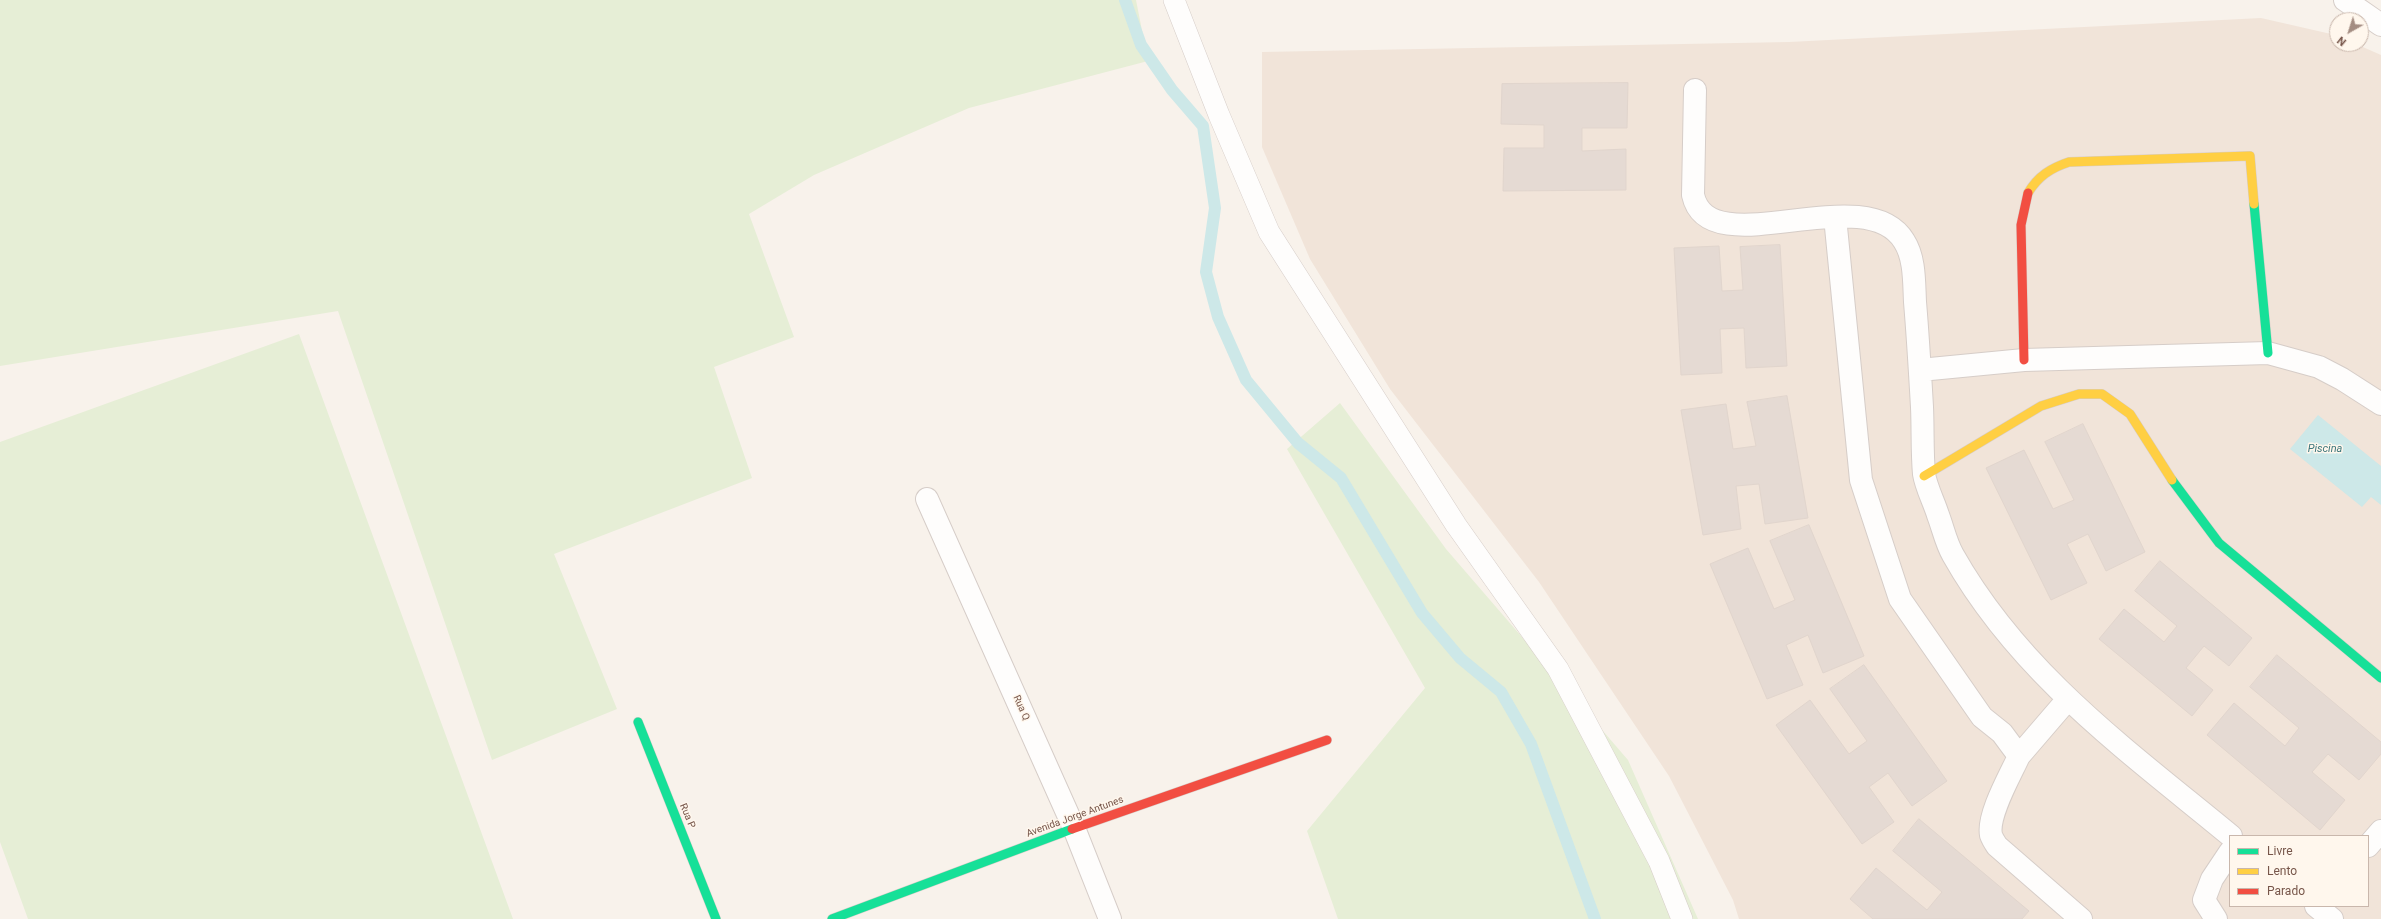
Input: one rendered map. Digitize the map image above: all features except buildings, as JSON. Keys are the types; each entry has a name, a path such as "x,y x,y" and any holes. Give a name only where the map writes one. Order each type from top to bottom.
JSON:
{"street":[{"path":"2345,0 2381,25"},
{"path":"1695,90 1692,195 1695,206 1702,215 1713,221 1741,225 1836,217 1879,222 1892,228 1905,242 1913,272 1920,370 1924,476 1952,553 1994,619 2050,683 2230,835"},
{"path":"2024,360 2021,225 2024,205 2030,188 2044,173 2055,166 2068,162 2250,156 2268,353"},
{"path":"1836,217 1861,480 1900,599 1982,717 2002,733 2019,756"},
{"path":"1920,370 2024,360 2268,353 2319,367 2342,379 2381,404"},
{"path":"1924,476 2041,406 2079,394 2102,394 2130,414 2165,470 2219,542 2381,678"},
{"name":"Rua Q","path":"927,498 1074,828 1110,919"},
{"path":"2068,699 2019,756 1994,814 1991,835 1997,846 2082,919"},
{"name":"Rua P","path":"638,722 716,919"},
{"name":"Avenida Jorge Antunes","path":"832,919 1074,828 1328,740"},
{"path":"2369,845 2381,831"},
{"path":"2216,919 2204,900 2212,879 2229,854"}],"lane":[{"path":"1174,0 1219,115 1269,232 1456,525 1558,669 1659,861 1682,919"}],"shaded area":[{"path":"2261,18 2329,34 2329,52 2369,52 2369,50 2381,55 2381,919 1739,919 1733,900 1669,776 1539,582 1390,389 1310,259 1262,147 1262,52 1789,42"}],"green space":[{"path":"0,0 1136,0 1148,61 969,108 814,175 749,214 794,337 714,367 752,478 554,554 617,709 492,760 338,311 0,366"},
{"path":"299,334 513,919 28,919 0,842 0,442"},
{"path":"1340,403 1446,549 1628,760 1698,919 1338,919 1307,831 1425,688 1287,449"}],"water":[{"name":"Piscina","path":"2318,415 2381,466 2381,505 2371,497 2362,507 2290,449"}],"waterway":[{"path":"1125,0 1141,45 1172,90 1203,126 1215,208 1206,272 1218,317 1246,380 1298,443 1341,478 1422,613 1460,658 1501,692 1531,744 1595,919"}],"traffic: fast":[{"path":"2254,204 2268,353"},
{"path":"2172,480 2219,543 2381,678"},
{"path":"638,722 716,919"},
{"path":"832,919 1072,829"}],"traffic: slow":[{"path":"2028,193 2036,182 2046,173 2069,162 2250,156 2254,204"},
{"path":"1924,476 2041,406 2079,394 2102,394 2130,414 2172,480"}],"traffic: jam":[{"path":"2024,360 2021,225 2028,193"},
{"path":"1072,829 1327,740"}]}
